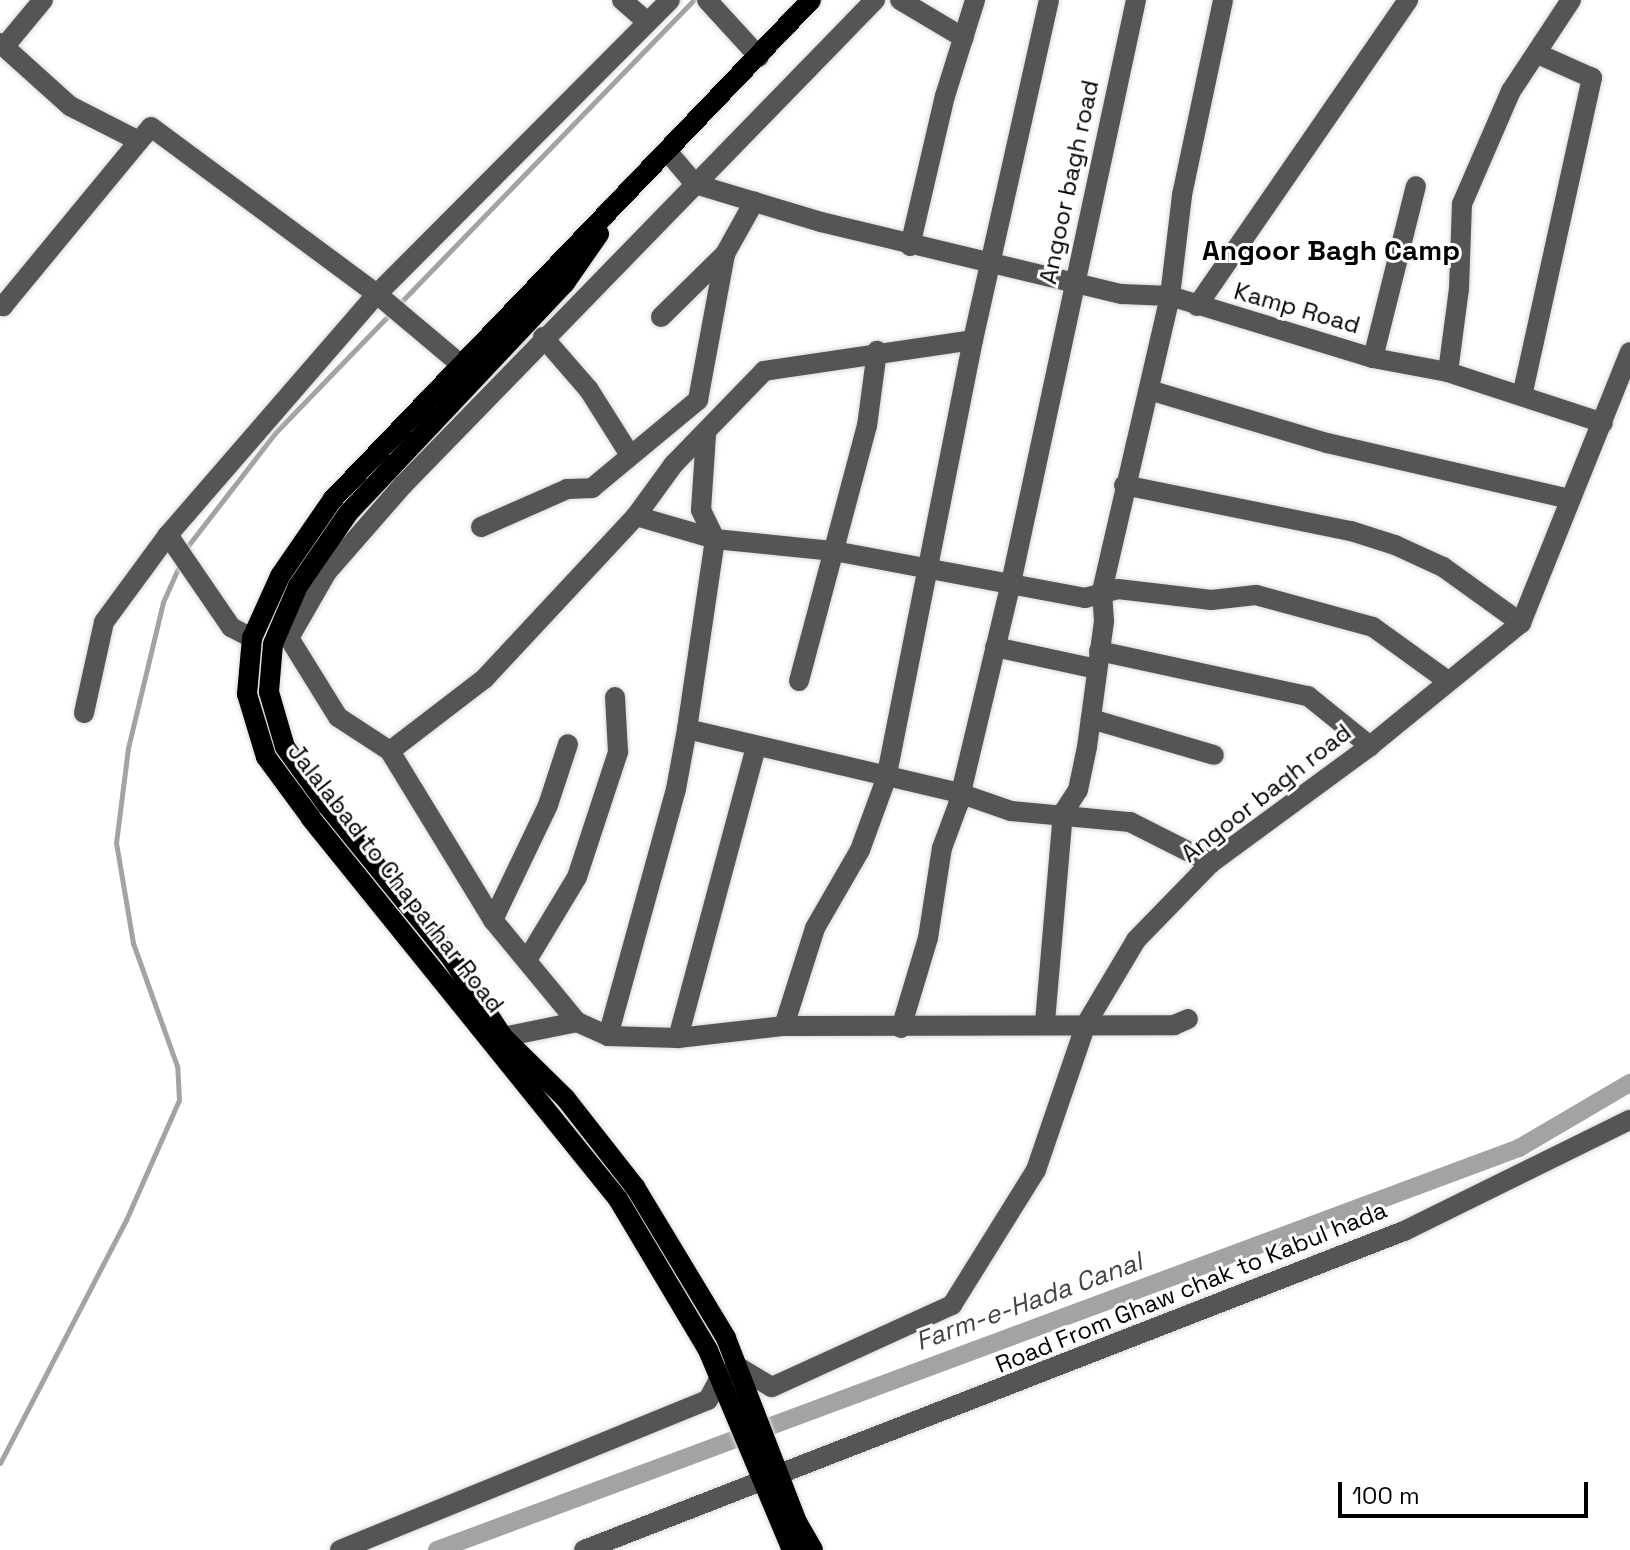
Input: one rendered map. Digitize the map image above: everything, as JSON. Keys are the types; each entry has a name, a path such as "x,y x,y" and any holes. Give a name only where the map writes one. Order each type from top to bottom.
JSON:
{"main road":[{"name":"Jalalabad to Chaparhar Road","path":"768,1469 708,1350 618,1199 266,757 247,694 252,638 280,576 333,499 811,0"},
{"name":"Jalalabad to Chaparhar Road","path":"638,178 565,283 349,512 298,586 273,644 269,692 285,747 452,959 503,1037 566,1099 635,1187 726,1338 744,1378 768,1469"},
{"path":"768,1469 792,1550"},
{"path":"768,1469 813,1550"}],"street":[{"path":"43,0 2,45 70,106 139,141"},
{"path":"622,0 647,22"},
{"path":"84,713 104,622 168,535 377,294 670,0"},
{"path":"707,0 759,57"},
{"path":"875,0 543,337 327,572 289,638 338,717 390,751 493,920 577,1022 608,1036 678,1038 784,1026 901,1028 1045,1022 1174,1025 1188,1019"},
{"path":"900,0 964,38"},
{"path":"910,246 975,0"},
{"path":"784,1026 815,928 860,850 886,779 973,340 1049,0"},
{"name":"Angoor bagh road","path":"901,1028 928,938 942,848 959,793 1011,583 1136,0"},
{"path":"1045,1022 1063,813 1078,790 1091,719 1102,591 1170,296 1182,195 1223,0"},
{"path":"1197,306 1408,0"},
{"path":"1448,372 1459,289 1462,204 1511,91 1571,0"},
{"path":"1522,396 1592,78 1538,54"},
{"path":"0,304 3,306 151,127 377,294 460,364"},
{"path":"667,151 695,184"},
{"name":"Kamp Road","path":"695,184 910,246 1122,294 1170,296 1373,358 1448,372 1603,423"},
{"path":"1373,358 1416,186"},
{"path":"661,317 725,254 754,202"},
{"path":"481,527 567,489 592,488 698,400 725,254"},
{"path":"543,337 589,390 630,455"},
{"path":"390,751 484,679 636,516 673,465 706,435 764,371 877,351 973,340"},
{"path":"799,681 867,426 877,351"},
{"name":"Angoor bagh road","path":"744,1378 772,1387 952,1305 1036,1170 1086,1024 1136,940 1211,863 1370,746 1521,623 1630,352"},
{"path":"1149,390 1327,443 1570,499"},
{"path":"608,1036 676,789 687,729 715,539 701,510 706,435"},
{"path":"1124,485 1351,531 1395,545 1443,567 1521,623"},
{"path":"636,516 715,539 834,551 1085,598 1102,591 1211,600 1256,595 1304,605 1373,627 1448,681"},
{"path":"168,535 231,627 252,638"},
{"path":"995,647 1098,660 1308,696 1370,746"},
{"path":"527,960 577,877 618,752 615,697"},
{"path":"1091,719 1214,755"},
{"path":"687,729 886,779 959,793 1011,811 1063,813 1130,822 1211,863"},
{"path":"493,920 548,805 568,744"},
{"path":"678,1038 756,747"},
{"path":"503,1037 577,1022"},
{"name":"Road From Ghaw chak to Kabul hada","path":"584,1550 768,1469 1404,1231 1630,1120"},
{"path":"340,1550 708,1400 723,1385 744,1378"}],"waterway":[{"path":"400,303 694,0"},
{"path":"187,547 275,433 388,316"},
{"path":"0,1463 126,1220 179,1100 177,1066 133,943 116,843 128,748 163,602 180,564"},
{"name":"Farm-e-Hada Canal","path":"437,1550 1519,1148 1630,1083"}],"district":[{"name":"Angoor Bagh Camp","path":"1331,250"}]}
